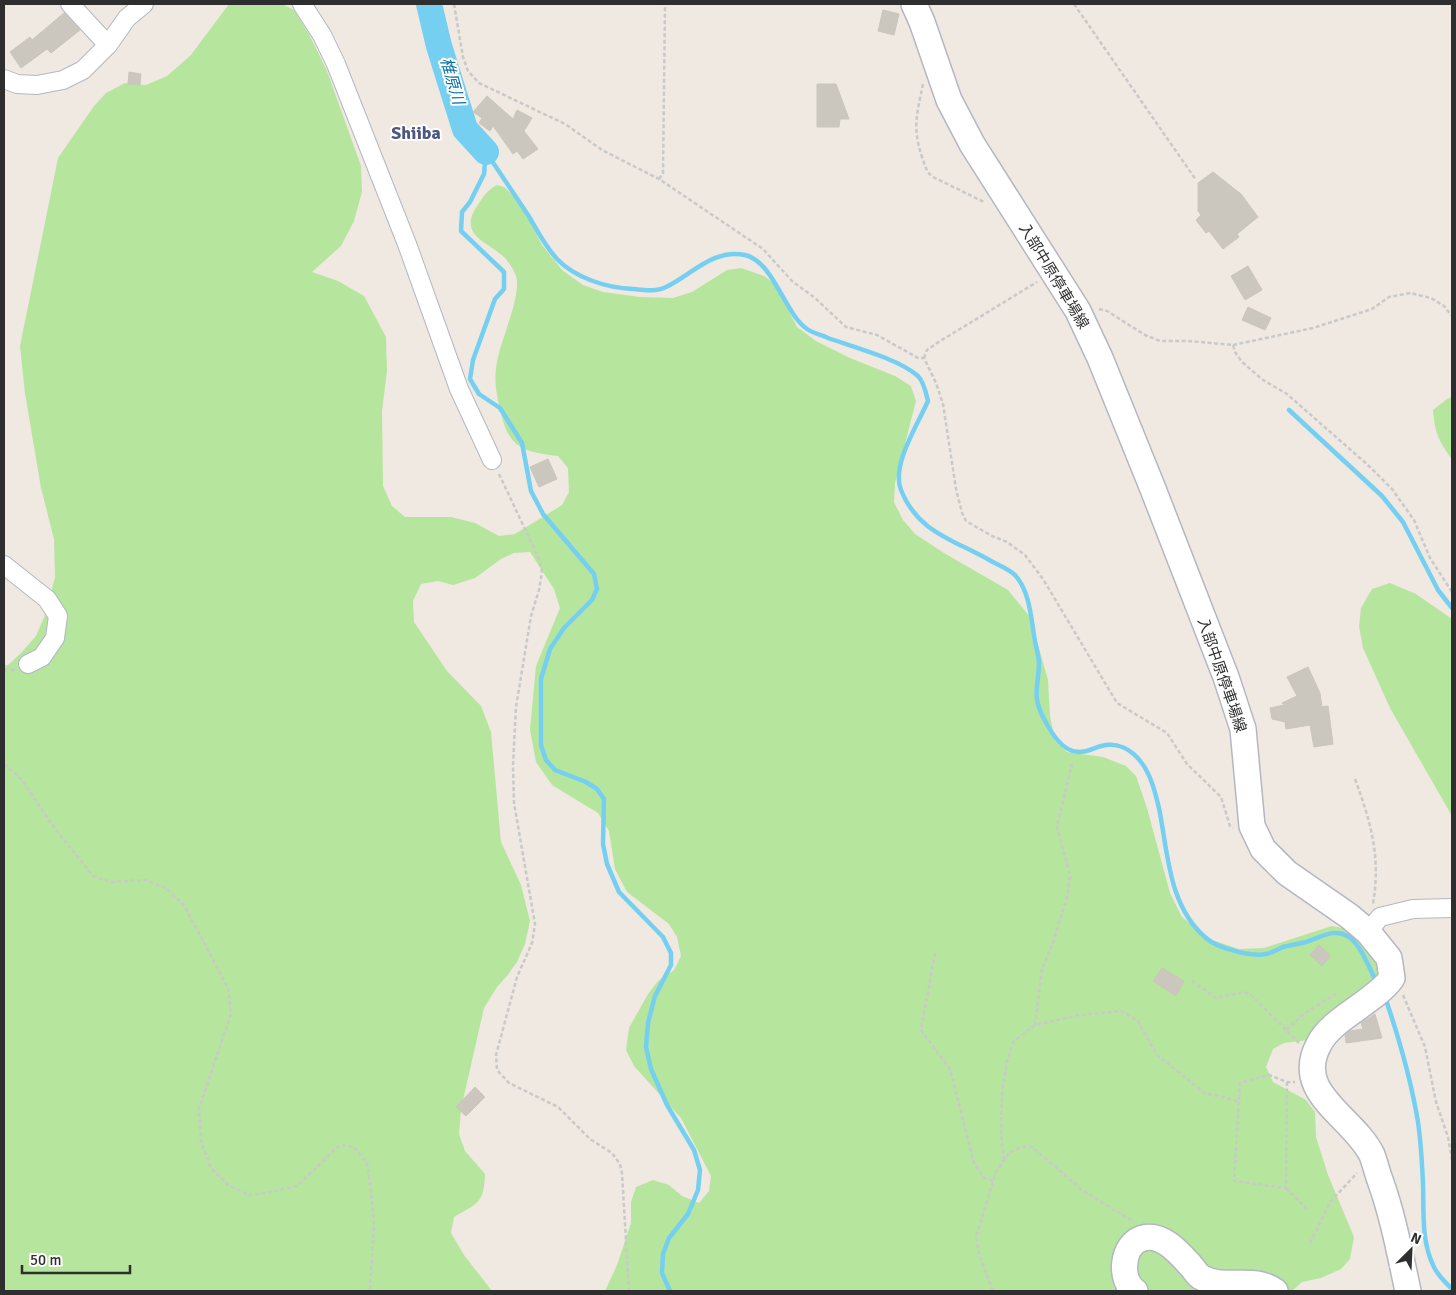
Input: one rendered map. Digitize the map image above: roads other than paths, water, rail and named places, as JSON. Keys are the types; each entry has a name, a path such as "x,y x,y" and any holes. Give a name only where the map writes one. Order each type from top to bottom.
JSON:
{"main road":[{"name":"入部中原停車場線","path":"914,4 949,100 972,144 1078,311 1100,358 1226,677 1243,729 1252,826 1264,849 1287,873 1349,916 1374,924 1389,958 1392,978 1386,986 1330,1030 1320,1042 1314,1054 1311,1072 1317,1090 1362,1139 1373,1158 1386,1198 1408,1291"},
{"path":"1135,1291 1131,1289 1126,1276 1124,1265 1126,1253 1133,1243 1145,1238 1158,1239 1171,1246 1201,1277 1213,1281 1253,1283 1267,1286 1276,1291"}],"street":[{"path":"70,4 108,45"},
{"path":"4,80 17,84 36,85 63,80 82,70 108,45 126,18 144,4"},
{"path":"302,4 322,35 336,64 407,244 459,389 492,460"},
{"path":"4,565 47,599 58,616 55,638 42,658 28,664"},
{"path":"1374,924 1413,909 1452,908"}],"waterway":[{"name":"椎原川","path":"429,4 439,46 465,129 486,152"},
{"path":"486,152 553,254 564,266 582,277 613,287 658,290 713,259 723,255 745,255 764,267 792,312 807,329 888,359 918,376 923,384 928,401 907,445 900,469 899,480 901,490 908,505 927,526 951,541 1007,569 1020,581 1030,612 1039,662 1037,696 1044,719 1050,730 1067,749 1079,752 1113,745 1133,753 1141,762 1150,778 1156,796 1168,860 1177,894 1193,925 1211,942 1234,951 1260,955 1327,934 1343,934 1349,937 1357,946 1377,983"},
{"path":"486,152 484,174 470,202 462,212 461,231 504,272 504,289 495,299 473,360 470,379 479,394 500,408 522,443 531,491 543,514 594,574 597,589 592,600 564,628 550,649 541,679 541,745 546,760 555,770 586,782 597,789 604,799 603,844 607,864 619,892 663,937 671,953 671,965 655,996 648,1023 646,1047 651,1069 667,1105 694,1150 700,1170 698,1190 688,1214 669,1238 663,1254 662,1273 670,1291"},
{"path":"1289,410 1382,496 1403,522 1438,590 1452,608"},
{"path":"1385,997 1404,1059 1418,1122 1421,1145 1424,1225 1429,1255 1441,1278 1452,1289"}],"district":[{"name":"Shiiba","path":"416,133"}]}
